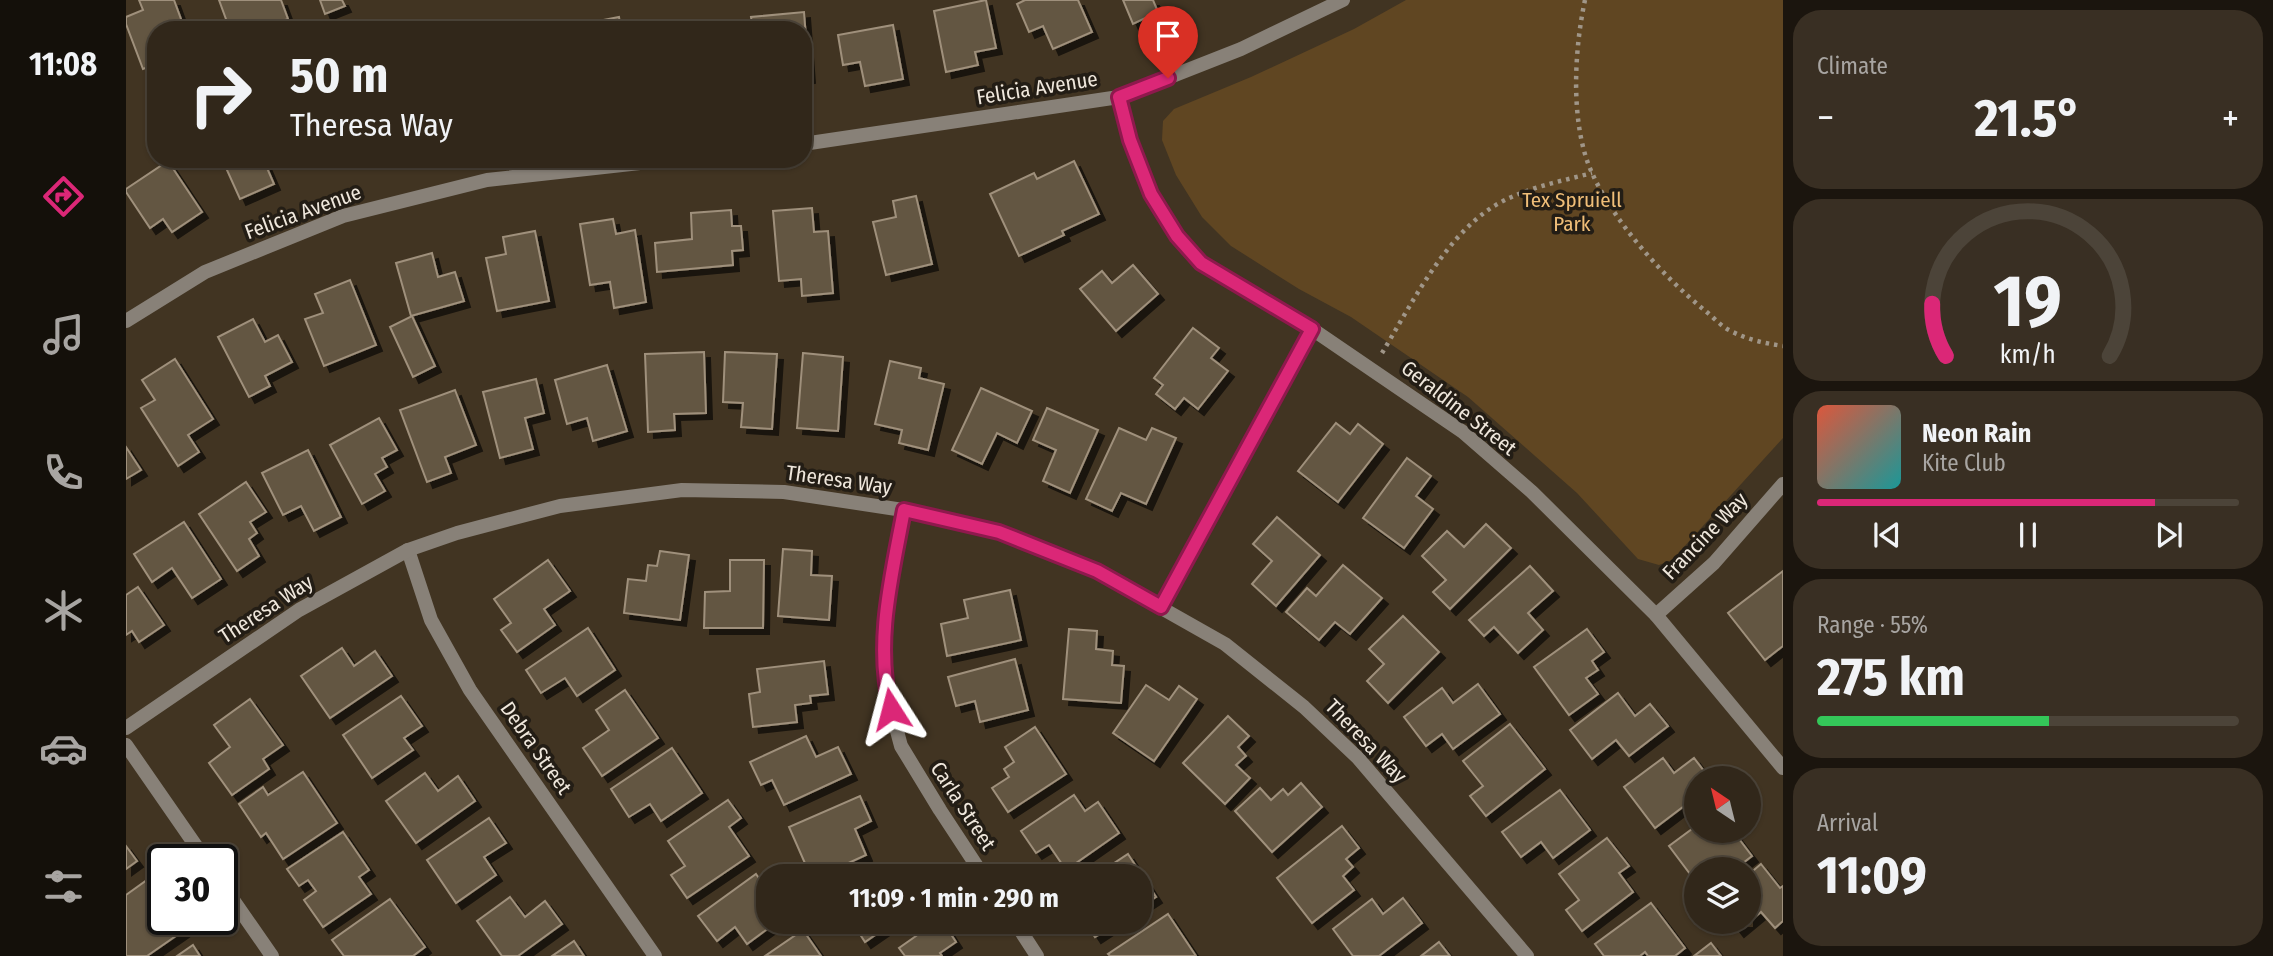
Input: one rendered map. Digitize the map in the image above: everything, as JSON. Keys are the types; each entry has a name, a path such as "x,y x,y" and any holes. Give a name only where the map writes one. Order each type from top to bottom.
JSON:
{"street":[{"name":"Felicia Avenue","path":"812,143 1119,97 1241,49 1343,0"},
{"name":"Geraldine Street","path":"1119,97 1130,140 1151,194 1177,236 1201,263 1312,329 1463,432 1532,492 1656,615 1783,768"},
{"name":"Felicia Avenue","path":"126,321 205,272 343,216 487,180 595,168"},
{"path":"1161,607 1312,329"},
{"name":"Francine Way","path":"1656,615 1714,563 1783,484"},
{"name":"Theresa Way","path":"126,728 299,610 408,550 457,533 560,506 682,490 784,492 904,510 999,532 1097,571 1225,645 1304,707 1358,758 1527,956"},
{"name":"Carla Street","path":"904,510 884,624 886,690 901,746 975,864"},
{"name":"Debra Street","path":"408,550 431,620 470,690 655,956"},
{"path":"126,745 195,844"},
{"path":"238,907 272,956"},
{"path":"1023,934 1037,956"}],"path":[{"path":"1586,0 1576,69 1578,109 1592,173 1622,223 1658,268 1694,301 1727,329 1759,343 1783,346"},
{"path":"1373,369 1427,279 1458,238 1490,209 1523,193 1592,173"}],"green space":[{"name":"Tex Spruiell Park","path":"1406,0 1783,0 1783,438 1672,560 1659,565 1638,559 1577,493 1468,397 1351,317 1299,289 1231,246 1202,217 1176,175 1162,140 1163,121 1174,109 1354,29"}],"building":[{"path":"139,0 174,0 182,21 147,21 147,67 143,69 126,24 126,17 143,10"},
{"path":"219,0 281,0 288,19 283,21 227,21"},
{"path":"320,0 342,0 345,6 325,14"},
{"path":"986,0 996,48 975,52 978,65 946,72 934,11"},
{"path":"1025,0 1078,0 1092,32 1053,49 1043,26 1029,32 1017,4"},
{"path":"1123,0 1153,0 1158,12 1133,24"},
{"path":"804,12 805,21 752,21 751,17"},
{"path":"619,17 620,21 598,21"},
{"path":"893,25 903,79 865,86 860,62 843,65 838,35"},
{"path":"1074,161 1099,214 1062,231 1064,235 1019,256 990,194 1034,173 1037,179"},
{"path":"158,168 173,168 202,212 172,232 163,219 150,228 126,189"},
{"path":"226,168 267,168 274,184 240,199"},
{"path":"916,196 932,264 886,275 873,222 896,217 893,201"},
{"path":"812,208 814,232 828,231 833,293 802,296 801,279 779,281 773,211"},
{"path":"731,210 732,226 741,226 743,250 732,251 733,265 657,272 655,243 692,239 691,213"},
{"path":"613,219 616,234 635,230 646,302 614,308 610,282 590,285 580,224"},
{"path":"535,231 549,301 497,311 486,258 506,254 503,237"},
{"path":"432,253 438,277 455,272 464,301 411,316 396,263"},
{"path":"1133,265 1158,294 1116,331 1080,289 1102,271 1112,283"},
{"path":"350,280 376,345 324,366 305,319 323,313 315,294"},
{"path":"412,316 435,366 413,377 390,327"},
{"path":"253,319 265,342 278,335 292,362 265,376 270,386 249,397 218,337"},
{"path":"1193,328 1219,348 1211,358 1228,371 1198,409 1184,398 1175,409 1156,394 1163,385 1154,378"},
{"path":"704,352 706,413 674,414 675,430 648,432 645,354"},
{"path":"725,352 777,354 772,429 741,427 743,403 723,402"},
{"path":"803,353 843,357 838,431 797,428"},
{"path":"175,359 213,419 188,435 199,452 178,466 141,408 155,400 142,380"},
{"path":"890,361 921,368 919,378 944,384 928,450 899,443 902,430 875,424"},
{"path":"607,365 627,431 593,441 587,418 567,424 555,380"},
{"path":"536,379 544,413 525,418 533,449 500,458 483,392"},
{"path":"981,388 1032,411 1017,443 997,433 982,464 952,450"},
{"path":"455,390 476,445 445,457 451,473 427,482 400,410"},
{"path":"1047,408 1098,430 1070,493 1043,481 1056,450 1033,440"},
{"path":"379,418 397,450 382,458 387,467 375,474 385,491 362,504 330,445"},
{"path":"1336,423 1350,434 1358,424 1383,444 1338,502 1298,471"},
{"path":"1119,428 1146,440 1152,428 1176,438 1146,504 1121,493 1112,511 1086,499"},
{"path":"126,447 141,470 126,479"},
{"path":"308,450 341,517 314,531 301,506 283,515 262,473"},
{"path":"1407,458 1431,476 1416,496 1433,509 1404,548 1363,518"},
{"path":"246,482 266,512 250,522 257,533 249,539 259,556 237,571 199,514"},
{"path":"1277,517 1320,555 1276,606 1252,584 1272,561 1253,544"},
{"path":"184,522 221,579 192,598 172,568 152,582 134,554"},
{"path":"1486,524 1511,548 1450,609 1433,592 1446,580 1422,556 1447,531 1464,547"},
{"path":"783,549 812,551 811,575 832,576 829,620 778,616"},
{"path":"660,551 689,555 680,620 624,613 628,579 646,581 648,565 657,566"},
{"path":"548,560 570,591 544,609 555,625 517,652 501,630 511,623 494,599"},
{"path":"730,560 764,560 763,628 704,628 705,592 730,591"},
{"path":"1343,565 1382,598 1350,634 1335,622 1319,640 1286,612 1307,588 1316,596"},
{"path":"1530,566 1553,591 1528,613 1543,630 1518,653 1494,627 1484,636 1469,620"},
{"path":"1783,571 1783,646 1765,660 1728,613"},
{"path":"138,587 164,625 139,642 132,631 126,635 126,595"},
{"path":"1010,590 1021,640 947,656 941,624 968,618 964,600"},
{"path":"1403,616 1439,652 1388,703 1367,681 1384,664 1369,649"},
{"path":"588,628 615,670 577,696 565,678 541,693 526,670"},
{"path":"1069,629 1097,631 1096,649 1113,651 1112,665 1124,666 1121,703 1063,699"},
{"path":"1587,629 1604,652 1592,661 1598,670 1586,678 1598,694 1569,715 1534,667"},
{"path":"342,648 354,666 375,651 392,676 330,718 301,676"},
{"path":"1015,659 1028,710 980,722 975,701 956,706 948,677"},
{"path":"824,661 828,694 810,696 811,703 795,705 797,722 753,727 749,694 760,692 757,669"},
{"path":"1478,684 1500,714 1453,749 1442,734 1426,746 1404,717 1442,688 1453,703"},
{"path":"1146,685 1169,700 1179,686 1197,699 1154,761 1113,733"},
{"path":"625,690 658,738 602,776 583,748 609,730 596,710"},
{"path":"1618,693 1635,716 1650,704 1668,726 1629,756 1616,740 1592,759 1570,730"},
{"path":"401,696 422,726 404,738 413,750 372,778 343,735"},
{"path":"250,699 283,745 263,759 269,769 232,795 209,763 230,747 214,725"},
{"path":"1228,716 1249,736 1238,747 1246,756 1236,765 1250,778 1225,804 1183,763"},
{"path":"1510,724 1545,769 1486,816 1470,796 1483,786 1463,761"},
{"path":"1035,727 1066,774 1008,812 992,788 1009,777 1004,769 1014,762 1005,747"},
{"path":"806,736 816,757 838,747 851,774 784,805 772,780 761,785 750,762"},
{"path":"672,748 702,793 661,821 650,804 629,817 611,789"},
{"path":"1663,758 1674,773 1694,758 1700,766 1684,766 1684,806 1655,828 1624,787"},
{"path":"303,772 337,823 283,859 266,833 261,837 239,804 263,787 268,795"},
{"path":"425,773 438,791 458,776 475,801 416,843 386,801"},
{"path":"1301,783 1322,807 1272,852 1235,811 1260,788 1271,800 1283,789 1288,795"},
{"path":"1560,790 1590,830 1553,858 1541,842 1521,857 1502,832"},
{"path":"1074,795 1085,811 1098,802 1119,833 1075,864 1062,864 1049,845 1036,853 1021,831"},
{"path":"860,796 871,821 855,829 866,855 846,864 805,864 789,827"},
{"path":"728,800 741,818 729,827 749,856 687,898 671,875 685,866 668,841"},
{"path":"489,818 506,843 484,857 496,875 456,903 427,860"},
{"path":"1342,826 1359,848 1346,859 1353,867 1343,876 1354,890 1312,923 1277,878"},
{"path":"343,832 369,870 359,877 371,894 323,927 304,900 316,891 308,880 299,886 287,869"},
{"path":"1684,835 1684,844 1743,844 1752,856 1684,857 1684,866 1669,846"},
{"path":"1607,838 1629,866 1619,873 1633,892 1582,931 1566,910 1579,900 1559,874"},
{"path":"126,846 137,861 126,869"},
{"path":"1128,854 1135,864 1113,864"},
{"path":"1761,864 1780,888 1783,886 1783,921 1775,928 1761,912"},
{"path":"756,874 756,934 761,934 747,944 735,927 717,941 698,916"},
{"path":"147,880 147,935 177,935 147,956 126,956 126,895"},
{"path":"510,897 525,917 545,901 562,924 518,956 502,956 477,921"},
{"path":"1403,898 1422,923 1379,956 1353,956 1333,929 1372,899 1383,914"},
{"path":"390,899 425,947 413,956 344,956 332,940"},
{"path":"1651,903 1685,948 1675,956 1648,956 1645,952 1640,956 1604,956 1595,944"},
{"path":"1168,914 1196,956 1108,954 1138,934 1152,934 1152,925"},
{"path":"797,934 806,934 821,956 765,956"},
{"path":"860,934 877,934 865,942"},
{"path":"919,934 951,934 956,942 940,953 942,956 905,956 899,948"},
{"path":"574,941 584,956 552,956"},
{"path":"1439,942 1450,956 1421,956"},
{"path":"1711,943 1721,956 1694,956"},
{"path":"193,945 200,956 177,956"}],"route":[{"path":"891,709 886,690 884,624 904,510 999,532 1097,571 1161,607 1312,329 1201,263 1177,236 1151,194 1130,140 1119,97 1168,78"}]}
